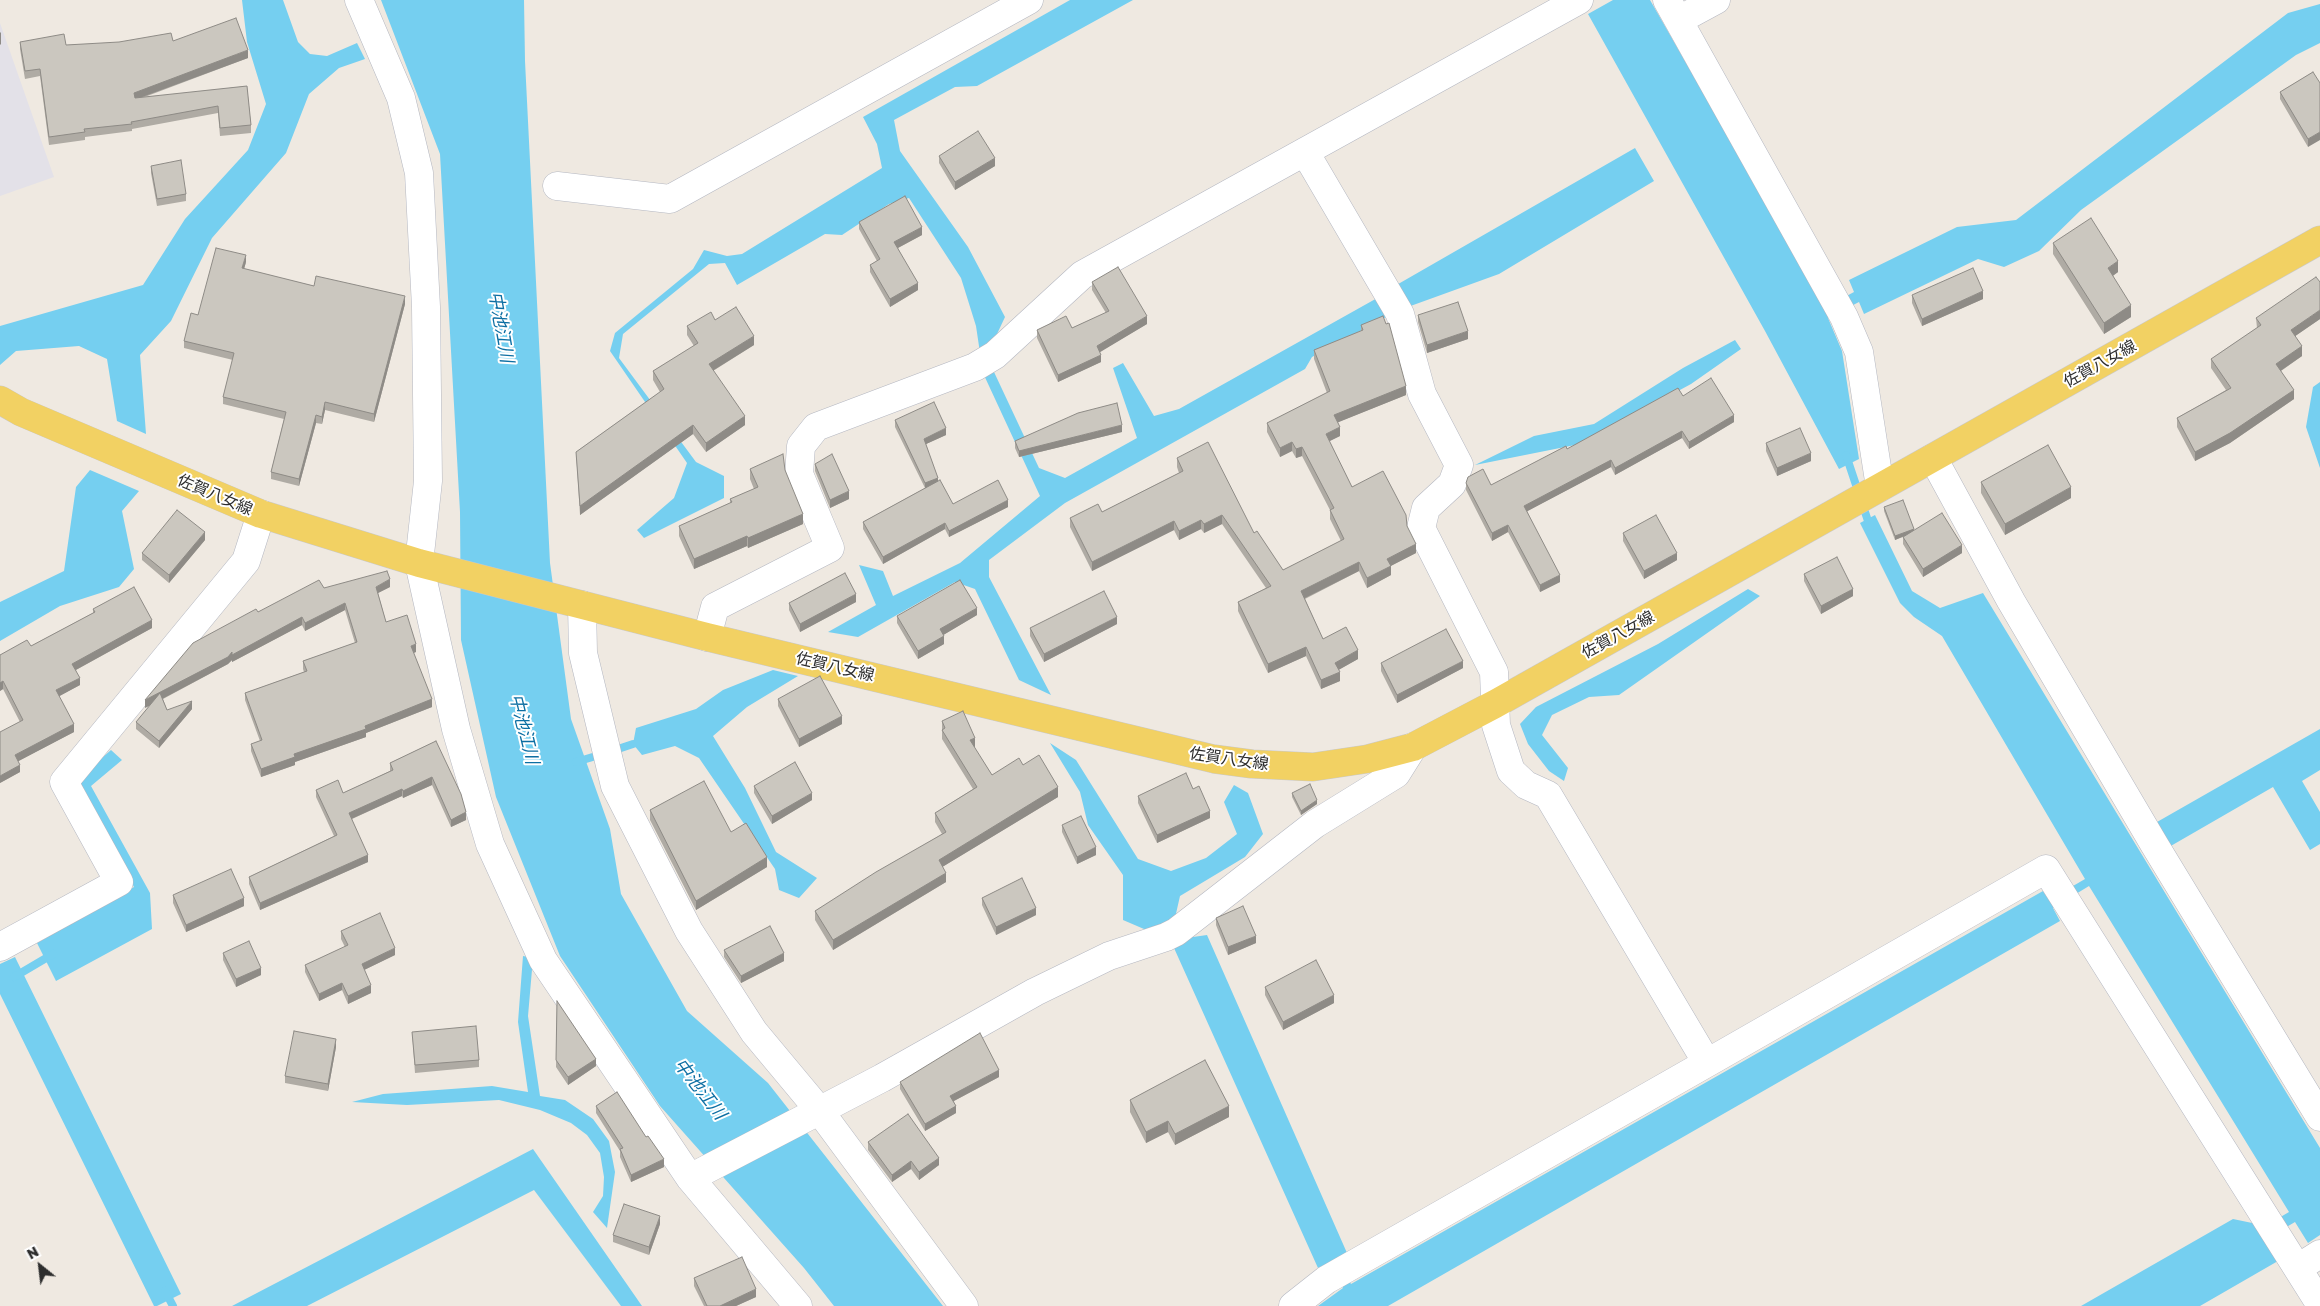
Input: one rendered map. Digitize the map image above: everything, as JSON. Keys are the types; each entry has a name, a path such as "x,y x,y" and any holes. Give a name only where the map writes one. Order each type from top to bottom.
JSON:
{"main road":[{"name":"佐賀八女線","path":"0,400 30,416 261,514 428,566 707,637 1214,760 1313,767 1367,759 1413,746 1496,704 2320,240"}],"street":[{"path":"358,0 401,98 419,173 426,306 428,566 456,729 490,844 543,960 693,1176 798,1306"},
{"path":"557,186 670,199 1030,0"},
{"path":"1716,0 1673,10 1839,307 1859,352 1880,487"},
{"path":"707,637 715,607 830,548 799,474 801,446 816,427 985,361 1082,275 1569,3"},
{"path":"1305,152 1400,314 1422,394 1459,465 1452,484 1426,508 1421,528 1494,672 1496,725 1511,771 1526,786 1548,795 1707,1063"},
{"path":"1932,458 2011,601 2129,802 2320,1117"},
{"path":"0,947 119,882 64,782 246,561 261,514"},
{"path":"575,603 583,653 615,786 689,931 754,1032 819,1110 964,1306"},
{"path":"693,1176 819,1110 1035,992 1109,956 1171,934 1315,824 1396,774 1413,746"},
{"path":"1293,1306 1326,1280 2046,869 2273,1227 2309,1261 2320,1304"}],"shaded area":[{"path":"0,23 54,177 0,196"}],"water":[{"path":"242,0 283,0 298,42 310,54 327,56 357,43 365,59 339,68 309,94 286,153 212,238 171,321 140,355 146,434 117,421 107,359 79,346 16,351 0,365 0,326 143,285 185,219 248,150 266,104 247,42"},
{"name":"中池江川","path":"381,0 524,0 525,61 550,563 571,719 610,829 621,894 687,1011 768,1083 943,1306 834,1306 804,1268 660,1106 560,956 496,797 461,640 460,512 440,154"},
{"path":"1070,0 1133,0 977,86 955,87 894,120 900,151 968,247 1005,317 990,349 994,372 1039,468 1065,478 1137,438 1113,368 1123,363 1154,416 1179,409 1379,297 1388,316 1312,357 1305,369 1065,503 989,560 989,577 1051,695 1019,680 975,589 955,582 858,637 828,632 876,605 859,565 883,571 893,596 960,563 1040,496 983,373 976,326 961,278 909,198 889,204 842,235 825,234 737,285 725,263 709,264 623,334 619,358 696,462 724,476 724,498 644,538 637,530 674,498 687,463 610,351 615,333 693,269 704,250 727,256 742,254 882,168 877,144 863,117"},
{"path":"1613,0 1650,0 1807,274 1824,308 1854,292 1849,280 1957,227 2016,220 2288,13 2320,4 2320,43 2296,55 2081,210 2039,251 2004,267 1978,259 1864,314 1859,302 1828,318 1842,351 1859,459 1839,469 1765,331 1588,14"},
{"path":"1635,148 1654,181 1499,274 1405,308 1393,287"},
{"path":"1735,340 1741,349 1691,384 1580,444 1475,465 1534,436 1594,424 1683,368"},
{"path":"2320,382 2320,468 2306,427 2313,387"},
{"path":"90,470 139,491 122,511 134,569 119,587 60,606 0,641 0,602 64,571 76,487"},
{"path":"1875,515 1912,591 1940,608 1983,593 2320,1148 2320,1235 2308,1243 2295,1222 2266,1239 2278,1261 2200,1306 2081,1306 2233,1219 2257,1224 2260,1229 2289,1212 2089,886 2053,908 2060,921 1388,1306 1318,1306 1343,1288 1329,1263 1318,1268 1174,948 1151,932 1123,920 1123,875 1088,825 1080,792 1050,743 1076,760 1138,859 1171,871 1206,858 1237,834 1224,802 1234,785 1248,793 1263,834 1245,857 1180,896 1175,918 1179,939 1207,935 1347,1253 1336,1259 1351,1284 2043,891 2049,900 2085,879 1942,636 1914,617 1900,603 1860,523"},
{"path":"1748,589 1760,596 1619,695 1589,697 1552,715 1542,735 1568,768 1564,781 1549,771 1528,744 1520,724 1536,707 1658,644"},
{"path":"773,670 798,676 747,707 713,736 745,788 776,852 817,878 799,898 779,890 775,869 699,758 675,746 642,755 633,744 636,728 696,709 723,690"},
{"path":"2320,729 2320,770 2302,781 2320,812 2320,844 2310,850 2273,787 2169,847 2157,822"},
{"path":"111,750 122,760 91,786 150,893 152,929 56,981 37,943 134,887 81,792 78,779"},
{"path":"523,956 533,958 528,1016 540,1096 565,1100 593,1119 609,1141 615,1172 607,1228 593,1212 603,1196 604,1177 600,1153 587,1135 571,1123 540,1110 499,1100 407,1105 352,1102 383,1094 492,1086 528,1092 518,1022"},
{"path":"15,957 181,1294 157,1306 154,1306 0,994 0,964"},
{"path":"533,1149 642,1306 621,1306 534,1190 307,1306 232,1306"}],"building":[{"path":"236,18 248,50 134,93 135,98 247,86 251,125 220,128 218,106 131,122 132,124 84,129 85,132 49,137 40,69 25,71 20,42 64,34 66,45 119,42 171,33 173,41"},
{"path":"2313,72 2320,83 2320,132 2308,139 2280,92"},
{"path":"978,131 995,158 955,182 939,156"},
{"path":"181,160 186,194 157,199 151,166"},
{"path":"905,196 922,227 894,242 918,283 890,299 870,265 880,259 859,222"},
{"path":"2091,218 2118,261 2108,268 2131,305 2104,323 2053,243"},
{"path":"216,248 246,255 242,268 314,286 316,276 405,296 374,414 325,402 322,417 316,415 299,479 271,472 286,412 223,397 234,353 184,341 191,313 198,315"},
{"path":"1118,267 1147,316 1097,346 1101,355 1058,375 1037,330 1066,316 1072,328 1109,311 1092,282"},
{"path":"1973,268 1983,291 1922,319 1912,295"},
{"path":"2316,277 2320,282 2320,310 2291,330 2302,346 2276,364 2294,390 2230,433 2195,452 2177,418 2231,388 2211,359 2261,325 2256,318"},
{"path":"1458,302 1468,331 1427,345 1418,315"},
{"path":"736,307 754,336 709,364 745,416 706,443 693,425 580,506 576,452 664,389 653,371 698,343 687,326 711,312 715,320"},
{"path":"1383,316 1386,324 1389,323 1406,386 1334,415 1340,427 1326,434 1352,487 1383,471 1406,515 1407,526 1416,544 1387,559 1391,566 1367,578 1359,562 1301,591 1323,639 1346,627 1358,650 1335,663 1340,672 1321,680 1306,647 1268,664 1238,602 1271,586 1222,515 1204,524 1201,520 1179,531 1174,521 1092,562 1070,518 1098,504 1102,512 1183,471 1177,458 1208,442 1254,533 1257,531 1283,570 1344,539 1330,510 1334,508 1302,447 1296,449 1292,442 1280,448 1267,423 1330,391 1314,350 1363,330 1361,325"},
{"path":"1711,378 1734,415 1689,442 1682,431 1615,468 1611,460 1524,506 1560,575 1540,585 1508,525 1492,533 1466,483 1468,477 1483,469 1491,485 1566,446 1567,449 1678,388 1683,396"},
{"path":"934,402 946,428 924,439 938,478 925,483 895,420"},
{"path":"1117,403 1122,425 1019,451 1015,441 1078,413"},
{"path":"1800,428 1811,453 1777,468 1766,443"},
{"path":"2048,445 2071,487 2005,524 1981,482"},
{"path":"783,454 785,470 803,514 694,559 679,526 732,502 730,499 758,487 750,469"},
{"path":"832,454 849,491 830,500 815,464"},
{"path":"940,480 953,504 998,480 1008,500 949,531 945,523 883,557 863,522"},
{"path":"1903,500 1914,529 1895,536 1884,507"},
{"path":"177,510 205,532 169,575 142,553"},
{"path":"1942,513 1962,545 1923,569 1903,537"},
{"path":"1656,515 1677,553 1644,571 1623,533"},
{"path":"1837,557 1853,589 1821,606 1804,574"},
{"path":"387,571 390,579 376,587 386,622 407,615 416,644 411,646 432,699 365,726 366,729 294,754 295,757 261,769 251,744 262,740 245,693 307,671 303,661 357,642 345,603 305,623 302,617 232,655 232,652 228,657 145,700 193,643 256,609 258,612 319,580 324,588"},
{"path":"845,573 856,594 800,624 789,603"},
{"path":"960,580 977,608 940,629 944,636 918,651 897,616"},
{"path":"134,587 152,620 72,664 80,678 56,690 74,724 15,755 20,765 0,776 0,732 23,720 3,681 0,683 0,655 27,640 31,646 95,612 93,609"},
{"path":"1104,591 1117,617 1044,654 1030,628"},
{"path":"1446,629 1463,661 1397,695 1381,663"},
{"path":"820,676 842,716 799,739 778,699"},
{"path":"160,693 167,710 192,701 159,741 136,722"},
{"path":"963,711 975,738 970,740 992,775 1019,758 1023,765 1039,755 1058,787 939,860 946,873 833,940 815,911 876,872 946,832 935,813 977,787 942,730 945,728 942,721"},
{"path":"436,741 461,794 466,812 451,820 432,777 403,791 402,789 349,813 368,855 260,903 249,877 337,835 316,790 338,780 343,793 393,770 390,763"},
{"path":"795,762 812,793 772,816 754,786"},
{"path":"1186,773 1193,789 1199,786 1210,811 1157,835 1138,796"},
{"path":"704,781 731,832 746,823 767,857 696,901 650,810"},
{"path":"1310,784 1317,800 1301,811 1292,793"},
{"path":"1081,816 1096,847 1077,857 1062,825"},
{"path":"231,869 244,898 186,925 173,895"},
{"path":"1022,878 1036,908 996,927 982,898"},
{"path":"1243,906 1256,936 1228,947 1216,918"},
{"path":"380,913 395,948 362,964 371,985 348,996 342,983 319,994 305,965 348,945 341,931"},
{"path":"770,926 784,953 741,976 724,950"},
{"path":"249,941 261,968 236,979 223,953"},
{"path":"1316,960 1334,995 1283,1022 1265,987"},
{"path":"557,1001 596,1059 568,1077 556,1060"},
{"path":"476,1026 479,1060 415,1065 412,1032"},
{"path":"294,1031 336,1039 328,1084 285,1076"},
{"path":"980,1033 999,1070 950,1096 956,1106 925,1124 900,1082"},
{"path":"1205,1060 1229,1106 1175,1134 1168,1121 1146,1132 1130,1100"},
{"path":"617,1092 646,1137 648,1136 664,1159 631,1175 620,1149 623,1148 596,1106"},
{"path":"908,1114 939,1158 919,1172 911,1161 892,1175 868,1142"},
{"path":"624,1204 660,1216 649,1247 613,1235"},
{"path":"742,1257 756,1289 720,1306 707,1306 694,1278"}],"waterway":[{"path":"1846,455 1870,527"},
{"path":"618,749 633,744"},
{"path":"576,762 596,756"},
{"path":"14,977 53,954"},
{"path":"165,1291 173,1306"}]}
